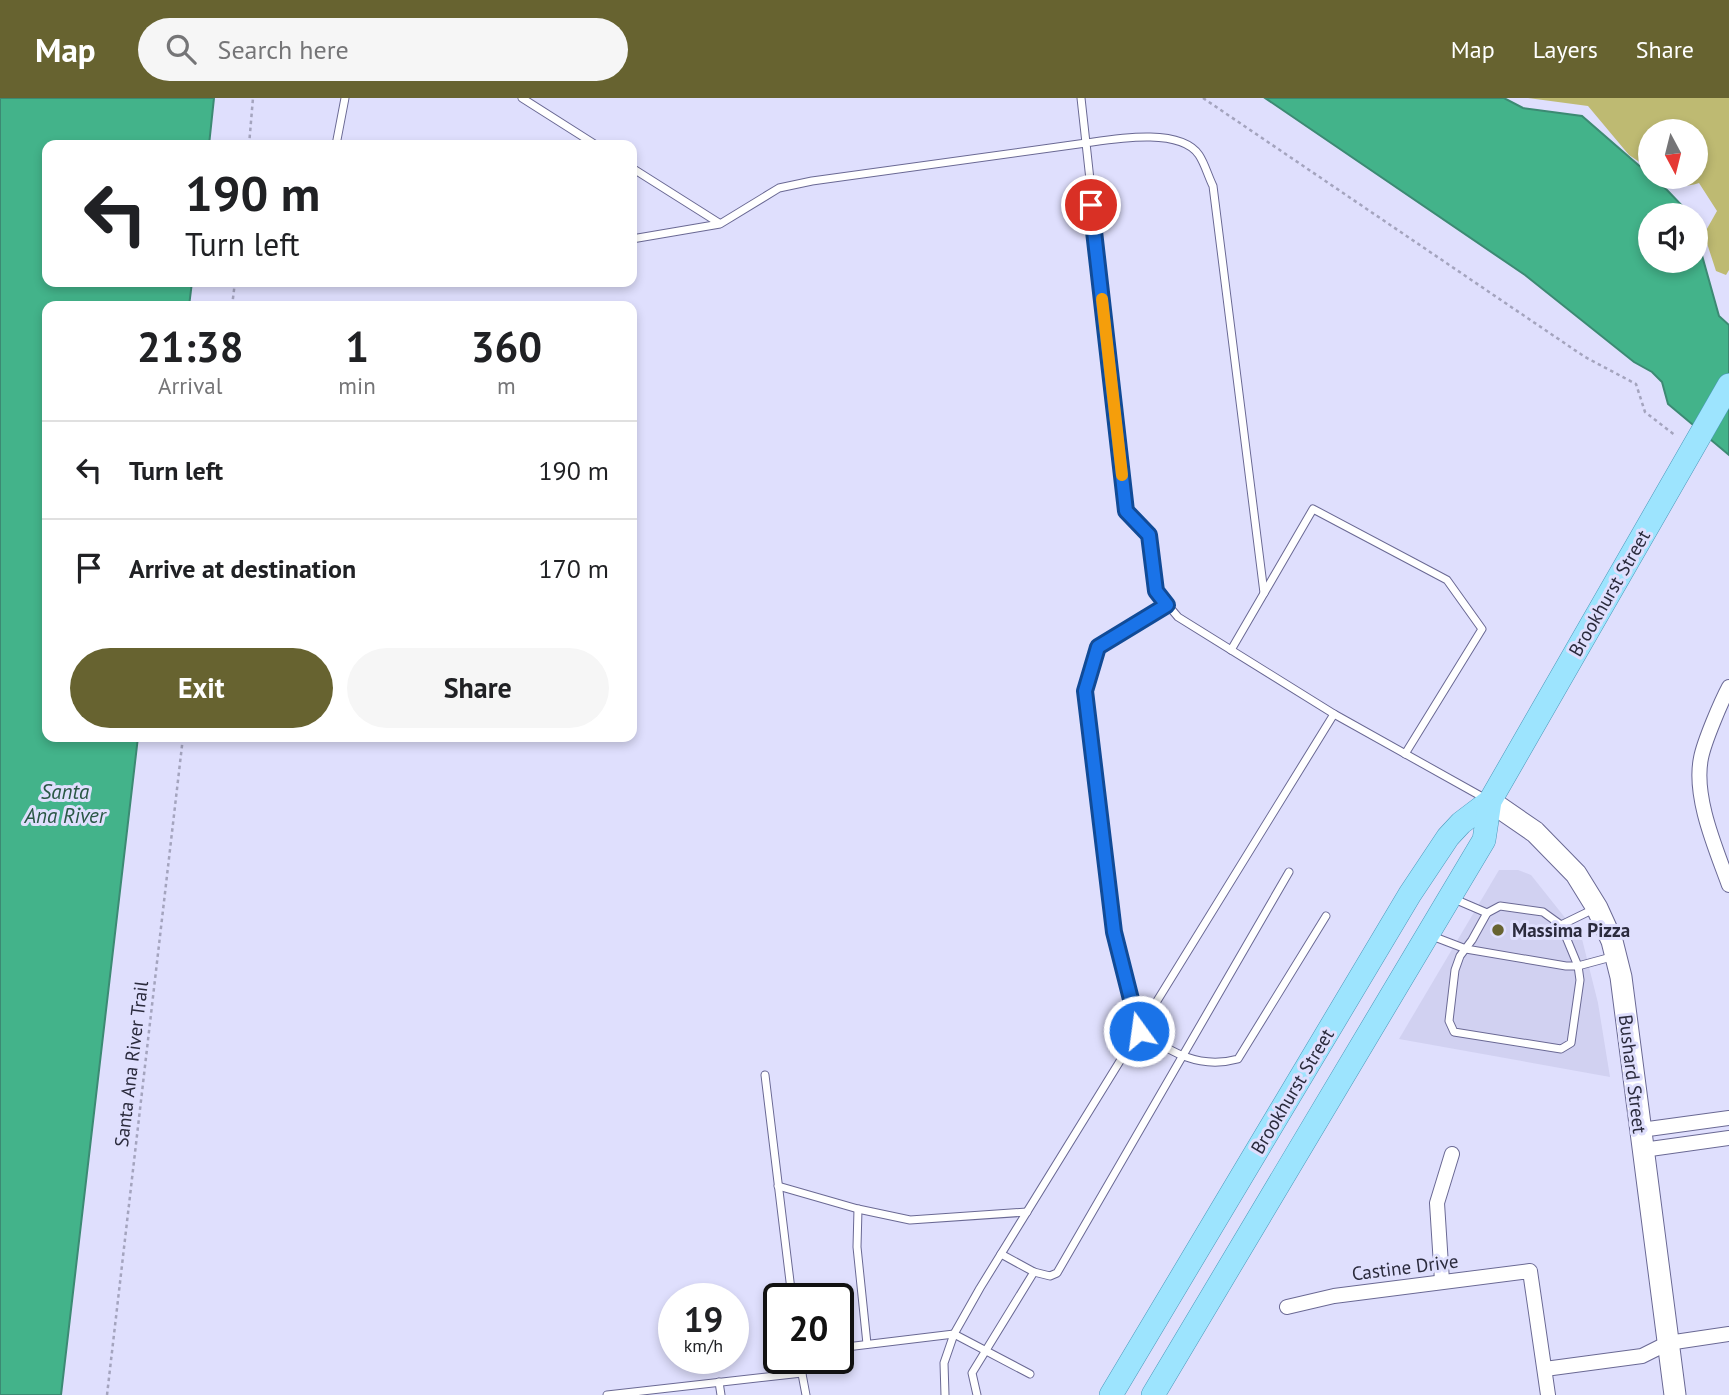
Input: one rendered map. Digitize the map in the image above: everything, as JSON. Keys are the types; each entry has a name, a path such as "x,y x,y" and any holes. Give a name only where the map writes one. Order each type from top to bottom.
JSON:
{"main road":[{"name":"Brookhurst Street","path":"1153,1395 1484,840 1490,801 1729,385"},
{"name":"Brookhurst Street","path":"1111,1395 1417,882 1448,837 1461,823 1490,801"}],"street":[{"path":"1729,687 1701,759 1701,792 1707,826 1729,885"},
{"name":"Bushard Street","path":"1490,801 1535,832 1576,874 1597,908 1612,941 1620,977 1675,1395"},
{"path":"1642,1140 1729,1118"},
{"path":"1642,1140 1729,1138"},
{"path":"1442,1281 1437,1203 1452,1154"},
{"name":"Castine Drive","path":"1287,1307 1334,1296 1530,1271 1545,1369"},
{"path":"1548,1395 1545,1369 1642,1356 1668,1343 1729,1334"}],"lane":[{"path":"337,140 345,98"},
{"path":"522,98 588,140"},
{"path":"1081,98 1126,511 1149,535 1156,591 1178,617 1334,714 1490,801"},
{"path":"637,238 720,224 779,188 1137,136 1182,142 1198,153 1213,186 1265,593"},
{"path":"637,171 720,224"},
{"path":"1231,650 1313,509 1447,580 1482,629 1405,754"},
{"path":"1167,605 1098,647 1085,691 1114,932 1139,1031 1181,1057 1224,1063 1238,1059 1325,916"},
{"path":"945,1395 944,1363 954,1334 1334,714"},
{"path":"1001,1254 1034,1272 1050,1276 1056,1273 1289,872"},
{"path":"1450,897 1487,913"},
{"path":"1500,906 1543,912 1562,925 1578,967 1580,980 1571,1043 1561,1049 1454,1032 1449,1021 1455,970 1460,956 1487,913 1500,906"},
{"path":"1562,925 1597,908"},
{"path":"1428,934 1466,949 1578,967 1615,956"},
{"path":"765,1075 790,1283"},
{"path":"778,1186 858,1209 910,1220 1027,1212"},
{"path":"858,1209 857,1247 867,1344"},
{"path":"977,1395 972,1373 1034,1272"},
{"path":"854,1346 954,1334 1030,1374"},
{"path":"607,1395 793,1374"},
{"path":"802,1374 806,1395"},
{"path":"719,1382 721,1395"}],"path":[{"path":"249,140 253,98"},
{"path":"1203,98 1585,357 1629,379 1639,389 1648,416 1693,447"},
{"name":"Santa Ana River Trail","path":"107,1395 182,742"}],"shaded area":[{"path":"1528,98 1729,98 1729,270 1726,275 1716,271 1708,246 1708,227 1717,211 1703,189 1708,189 1708,119 1638,119 1638,161 1629,155 1588,106"},
{"path":"1499,870 1518,870 1531,875 1582,939 1598,1003 1610,1077 1399,1039"}],"water":[{"name":"Santa Ana River","path":"0,98 214,98 210,140 42,140 42,287 191,287 190,301 42,301 42,742 137,742 61,1395 0,1395"},
{"path":"1265,98 1504,98 1523,108 1582,116 1638,165 1638,189 1666,189 1679,203 1638,203 1638,273 1707,273 1719,316 1729,325 1729,455 1668,404 1662,382 1652,372 1634,362 1525,275"}],"slow traffic":[{"path":"1102,299 1122,475"}],"place":[{"name":"Massima Pizza","path":"1498,930"}],"route":[{"path":"1091,205 1126,511 1149,535 1156,591 1167,605 1098,647 1085,691 1114,932 1139,1031"}]}
